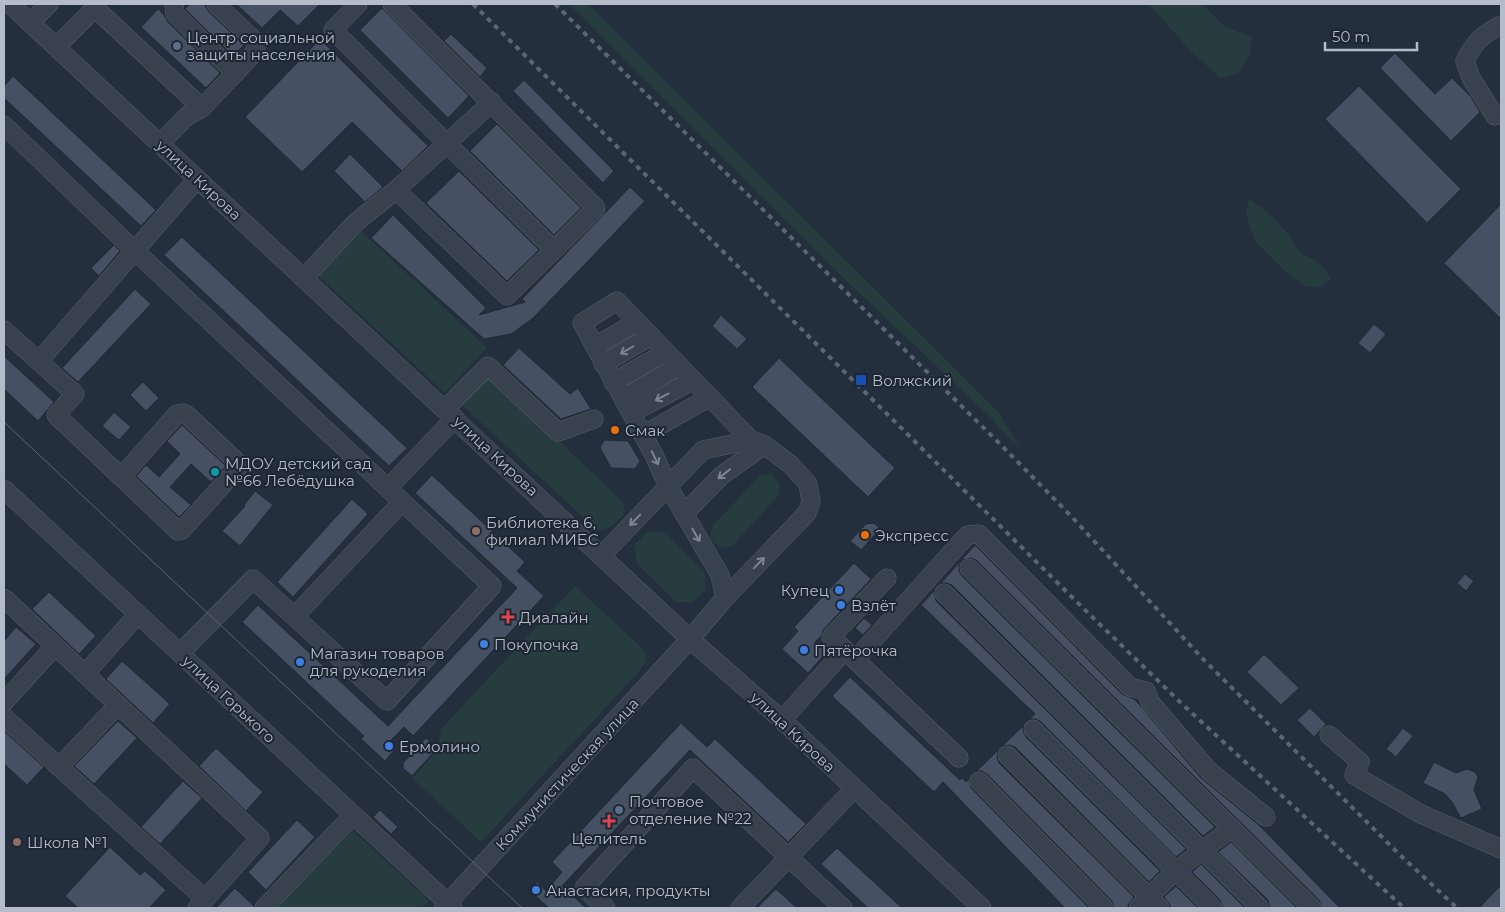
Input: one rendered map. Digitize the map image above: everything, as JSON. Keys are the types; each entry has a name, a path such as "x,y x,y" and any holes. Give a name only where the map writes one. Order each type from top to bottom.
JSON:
{"street":[{"name":"улица Кирова","path":"10,4 690,639 782,720 982,908"},
{"path":"30,23 49,4"},
{"path":"174,4 175,14 235,73"},
{"path":"160,144 187,116 202,108 256,51 256,42 216,4"},
{"path":"358,4 333,30 448,142 554,250"},
{"path":"392,4 596,208 508,296 396,190"},
{"path":"56,47 95,8 202,108"},
{"path":"1495,116 1471,78 1466,61 1471,47 1486,33 1501,25"},
{"path":"304,278 355,223 396,190 492,102"},
{"path":"5,130 492,586 387,701 253,579 180,653"},
{"path":"39,361 198,178"},
{"name":"Коммунистическая улица","path":"448,907 725,598 807,513 811,502 808,484 795,469 757,443 692,381 618,301 582,323 595,346"},
{"path":"637,322 595,346 668,486 720,575 725,598"},
{"path":"4,330 75,394 56,415 121,477 178,531 182,530 237,469 238,465 235,460 183,413 178,414 121,477"},
{"path":"603,364 651,336"},
{"path":"613,382 666,352"},
{"path":"388,488 488,366 558,432 594,419"},
{"path":"627,406 679,366"},
{"path":"627,406 692,381"},
{"path":"643,435 710,397"},
{"path":"602,555 703,450 757,443"},
{"path":"684,514 757,443"},
{"name":"улица Горького","path":"4,489 353,814 448,907"},
{"path":"295,616 402,502"},
{"path":"782,720 968,535 979,534 1130,686 1146,691 1150,702 1209,771 1266,817"},
{"path":"969,568 1312,908"},
{"path":"887,578 831,637 959,758"},
{"path":"944,594 1260,908"},
{"path":"4,598 260,838 201,904 59,767 5,709 55,646"},
{"path":"85,674 138,614"},
{"path":"59,767 118,705"},
{"path":"1033,729 1212,908"},
{"path":"1329,735 1360,762 1354,775 1421,814 1501,849"},
{"path":"1007,755 1149,904 1175,871 1232,828"},
{"path":"606,908 584,888 693,768 843,908"},
{"path":"980,782 1104,908"},
{"path":"740,908 854,789"},
{"path":"264,908 353,814"}],"green space":[{"path":"569,4 588,4 999,413 1021,450 989,416 831,266"},
{"path":"1148,4 1202,4 1225,27 1252,37 1250,56 1237,74 1220,78 1189,49"},
{"path":"1249,198 1272,216 1289,235 1298,251 1318,262 1331,280 1319,288 1305,286 1285,271 1255,241 1246,214"},
{"path":"359,229 487,348 445,393 320,277 319,270"},
{"path":"490,375 624,503 624,515 614,524 609,528 597,530 462,405"},
{"path":"771,474 780,485 779,495 732,546 719,547 710,538 713,525 761,475"},
{"path":"649,531 665,533 704,571 706,589 692,603 676,602 636,563 635,544"},
{"path":"575,586 644,650 646,661 642,668 481,842 412,778 437,751 441,729"},
{"path":"349,827 429,901 422,908 273,908"}],"building":[{"path":"190,4 204,4 209,12 244,45 233,56 185,9"},
{"path":"236,4 320,4 298,26 280,10 262,28"},
{"path":"382,8 469,96 448,118 360,30"},
{"path":"158,9 168,22 220,73 206,88 141,27"},
{"path":"451,34 487,68 480,77 444,41"},
{"path":"320,39 428,146 402,171 352,122 302,172 245,117"},
{"path":"1395,53 1435,94 1452,78 1471,97 1480,112 1451,141 1380,68"},
{"path":"13,76 156,210 141,226 4,98 4,86"},
{"path":"524,80 614,171 603,183 513,91"},
{"path":"1359,86 1461,189 1427,223 1325,119"},
{"path":"497,124 581,208 554,235 470,151"},
{"path":"350,154 383,187 365,202 334,171"},
{"path":"459,171 539,250 507,281 426,203"},
{"path":"630,187 645,201 532,319 511,334 484,339 371,238 393,215 486,308 479,315 525,302 522,299"},
{"path":"1501,204 1501,319 1444,263"},
{"path":"182,237 407,448 389,466 164,255"},
{"path":"114,245 120,251 99,276 91,268"},
{"path":"135,289 151,304 78,382 62,368"},
{"path":"721,315 747,339 737,349 712,326"},
{"path":"1374,324 1386,334 1370,353 1358,343"},
{"path":"519,348 570,394 578,388 591,409 561,419 503,365"},
{"path":"4,356 54,402 38,421 4,389"},
{"name":"Волжский","path":"779,358 895,468 868,497 752,387"},
{"path":"143,382 159,398 146,411 130,395"},
{"path":"114,412 131,427 119,440 102,426"},
{"name":"МДОУ детский сад №66 Лебёдушка","path":"182,425 226,466 211,482 191,464 170,487 191,505 179,517 136,476 146,465 159,477 180,454 167,441"},
{"path":"604,440 628,441 640,461 635,469 611,468 600,448"},
{"path":"432,475 525,562 517,571 544,596 413,736 404,727 388,743 395,749 385,761 361,739 364,736 242,622 258,605 388,726 517,588 415,493"},
{"path":"255,491 273,505 240,546 222,531 245,506"},
{"path":"352,499 368,514 293,597 277,582"},
{"name":"Экспресс","path":"874,523 880,529 861,550 850,541 866,524"},
{"path":"975,545 1122,694 1134,699 1139,704 1201,778 1259,825 1340,908 1322,908 1319,900 976,560 971,558 962,560 959,571 962,576 1215,827 1203,836 952,585 941,583"},
{"path":"854,563 871,579 823,630 821,636 815,642 827,652 808,673 782,649 798,631 794,627"},
{"path":"1465,574 1474,581 1466,591 1457,583"},
{"path":"934,591 936,601 1186,849 1176,857 1040,721 1029,719 1035,714 921,605"},
{"path":"49,592 96,636 79,654 32,609"},
{"path":"864,618 872,625 863,635 855,628"},
{"path":"16,627 36,644 4,679 4,641"},
{"path":"1264,654 1299,688 1281,705 1247,672"},
{"path":"122,661 170,704 153,723 106,679"},
{"path":"850,677 960,780 962,778 966,782 969,779 971,788 1089,908 1065,908 943,782 934,792 832,696"},
{"path":"1310,708 1326,724 1314,737 1297,720"},
{"path":"118,721 137,738 94,784 74,766"},
{"path":"681,723 707,747 715,739 806,824 788,842 690,750 562,886 586,908 549,908 529,890 537,882 546,891 562,872 552,862"},
{"path":"1023,726 1026,737 1160,871 1149,882 1015,747 1009,745 1002,746"},
{"path":"1403,728 1413,736 1396,757 1386,749"},
{"path":"4,731 44,767 27,785 4,764"},
{"path":"426,738 435,747 435,751 412,776 403,768 403,763"},
{"path":"216,748 263,792 246,811 199,766"},
{"path":"998,750 997,757 999,763 1134,897 1128,908 1114,908 1112,901 987,774 977,771"},
{"path":"1434,762 1456,773 1467,769 1475,772 1478,777 1474,790 1482,809 1461,818 1445,794 1423,783"},
{"path":"183,781 202,798 160,844 141,827"},
{"path":"380,810 398,827 391,834 373,817"},
{"path":"297,820 315,837 266,890 248,872"},
{"path":"1231,842 1297,908 1270,908 1268,900 1218,852"},
{"path":"110,847 140,875 145,871 166,890 149,908 78,908 65,896"},
{"path":"837,848 902,908 868,908 821,864"},
{"path":"1201,864 1245,908 1223,908 1220,900 1192,872"},
{"path":"1501,885 1501,908 1479,908"},
{"path":"1176,886 1198,908 1170,908 1164,897"},
{"path":"235,888 254,908 216,908"},
{"path":"776,889 797,908 757,908"}],"tram line":[{"path":"4,422 522,908"}],"railway":[{"path":"473,4 1082,607 1181,703 1404,908"},
{"path":"555,4 1005,449 1071,516 1202,658 1399,854 1457,908"}],"place":[{"name":"Центр социальной защиты населения","path":"177,46"},
{"name":"Волжский","path":"861,380"},
{"name":"Смак","path":"615,430"},
{"name":"МДОУ детский сад №66 Лебёдушка","path":"215,472"},
{"name":"Библиотека 6, филиал МИБС","path":"476,531"},
{"name":"Экспресс","path":"865,535"},
{"name":"Купец","path":"839,590"},
{"name":"Взлёт","path":"841,605"},
{"name":"Диалайн","path":"508,617"},
{"name":"Покупочка","path":"484,644"},
{"name":"Пятёрочка","path":"804,650"},
{"name":"Магазин товаров для рукоделия","path":"300,662"},
{"name":"Ермолино","path":"389,746"},
{"name":"Почтовое отделение №22","path":"619,810"},
{"name":"Целитель","path":"609,821"},
{"name":"Школа №1","path":"17,842"},
{"name":"Анастасия, продукты","path":"536,890"}]}
